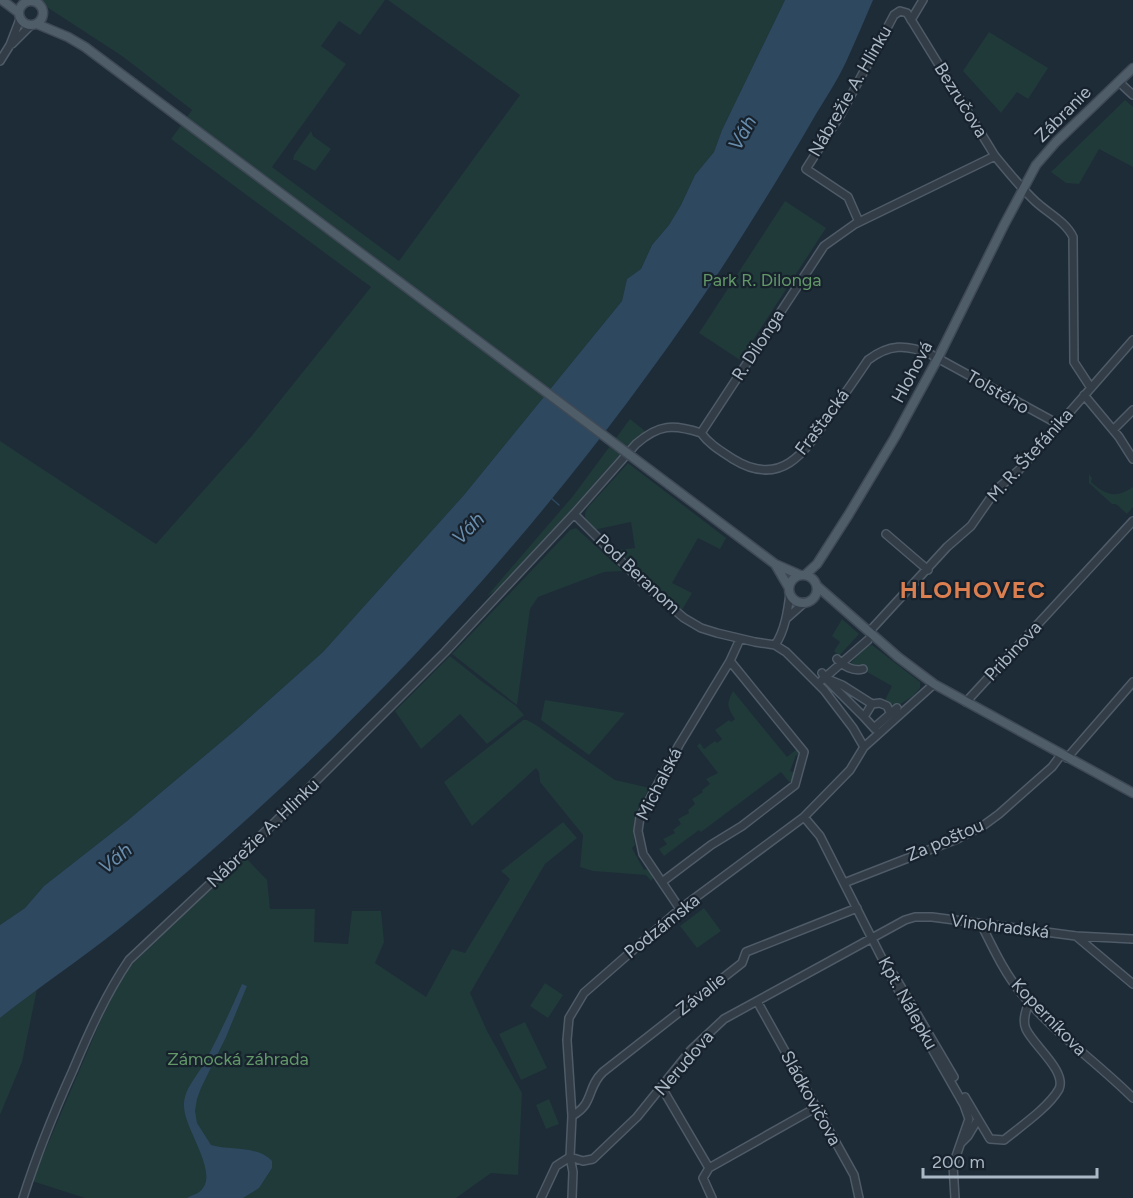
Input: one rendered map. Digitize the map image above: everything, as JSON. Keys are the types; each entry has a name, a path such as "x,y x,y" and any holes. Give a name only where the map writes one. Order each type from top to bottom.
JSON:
{"main road":[{"path":"2,0 24,23 68,37"},
{"path":"19,16 20,2 31,1 38,4 43,10 43,16 34,25"},
{"path":"43,16 68,37 174,113 775,564 815,583 868,636 934,684 1133,793"},
{"name":"Zábranie","path":"1023,189 1036,165 1048,151 1133,68"},
{"name":"Hlohová","path":"802,575 817,564 896,437 1023,189"},
{"path":"775,564 795,600 835,602"},
{"name":"Hlohová","path":"815,583 817,564"},
{"path":"790,590 792,580 802,575"},
{"path":"808,601 816,594 815,583"}],"street":[{"path":"911,20 922,0"},
{"name":"Bezručova","path":"900,11 907,13 1009,175 1070,230 1073,237 1074,362 1091,388"},
{"name":"Nábrežie A. Hlinku","path":"859,222 848,197 806,169 841,114 894,15 900,11"},
{"path":"0,62 10,45 19,16"},
{"path":"10,45 34,25"},
{"path":"1119,82 1133,95"},
{"name":"R. Dilonga","path":"701,434 825,246 836,236 859,222 995,156"},
{"name":"M. R. Štefánika","path":"841,689 823,677 868,636 947,547 971,526 996,490 1019,470 1133,340"},
{"name":"Fraštacká","path":"701,434 710,445 741,464 760,469 780,467 793,461 805,451 868,360 879,352 889,348 910,348 938,358"},
{"name":"Tolstého","path":"938,358 1058,424"},
{"path":"1084,395 1133,459"},
{"path":"1113,430 1133,410"},
{"name":"Nábrežie A. Hlinku","path":"23,1198 43,1138 85,1041 116,978 129,960 272,826 445,652 574,514 616,464 647,434 663,427 682,427 701,434"},
{"name":"Pod Beranom","path":"574,514 645,585 676,612 702,628 740,639 775,645"},
{"name":"Pribinova","path":"962,700 1133,520"},
{"path":"886,534 928,570"},
{"path":"790,590 785,620 775,645 824,690 853,728 864,747"},
{"path":"785,620 808,601"},
{"name":"Michalská","path":"680,909 643,854 638,823 652,793 730,661 740,639"},
{"name":"Podzámska","path":"662,882 711,845 742,826 795,785 804,753 730,661"},
{"path":"839,661 858,671 863,669"},
{"name":"Podzámska","path":"572,1198 573,1172 570,1156 572,1116 567,1040 569,1018 584,993 680,909 804,817 850,770 864,747 934,684"},
{"name":"Za poštou","path":"844,883 957,839 984,825 1064,756 1132,685"},
{"path":"841,689 872,704 880,703 891,707 874,728 841,689"},
{"path":"864,717 872,704"},
{"name":"Kpt. Nálepku","path":"804,817 820,836 895,984 964,1105 969,1119 952,1164 955,1198"},
{"name":"Závalie","path":"572,1116 583,1110 596,1078 742,963 746,952 857,908"},
{"name":"Vinohradská","path":"872,939 905,920 915,917 1076,936 1133,939"},
{"name":"Koperníkova","path":"981,924 1003,967 1029,1002 1133,1098"},
{"path":"1076,936 1133,984"},
{"name":"Nerudova","path":"570,1156 583,1161 592,1159 637,1117 691,1050 724,1019 872,939"},
{"path":"888,968 900,981 990,1139 1004,1140 1047,1103 1059,1088 1060,1075 1025,1028 1025,1012 1029,1002"},
{"name":"Sládkovičova","path":"757,1001 854,1175 859,1198"},
{"path":"662,1088 709,1168"},
{"path":"712,1198 703,1178 709,1168 817,1107"},
{"path":"959,1145 968,1136 978,1119"},
{"path":"541,1198 556,1166 570,1156"}],"green space":[{"path":"36,0 385,0 360,35 339,21 321,46 346,64 272,167 399,261 520,95 388,0 785,0 722,130 714,152 695,175 681,205 669,225 652,245 641,269 627,279 622,301 464,495 323,652 239,727 127,821 44,886 25,908 0,925 0,441 156,544 250,438 371,287 171,139 192,110 122,56"},
{"path":"989,32 1048,68 1028,99 1017,92 1001,113 963,71"},
{"path":"1125,100 1133,107 1133,167 1099,149 1079,184 1066,183 1051,172"},
{"path":"311,131 313,136 331,149 315,171 293,160"},
{"name":"Park R. Dilonga","path":"785,201 826,228 740,360 699,333"},
{"path":"630,419 645,431 615,460 513,576 502,587 487,596 573,496"},
{"path":"628,463 726,538 720,549 698,538 672,583 692,593 682,610 617,550 635,548 631,522 593,530 585,518 589,506"},
{"path":"1089,474 1092,478 1091,482 1111,494 1121,493 1133,487 1133,507 1127,514 1089,483"},
{"path":"576,528 623,571 604,572 538,597 530,609 517,705 452,654 570,530"},
{"path":"842,619 859,634 839,656 834,651 840,642 832,636"},
{"path":"872,645 920,682 920,688 913,696 896,707 885,700 892,686 851,663 866,646"},
{"path":"450,656 516,706 524,715 487,744 460,714 421,749 395,711"},
{"path":"733,691 787,757 797,749 801,754 800,757 796,755 790,771 795,773 790,783 781,772 701,832 699,830 664,856 659,849 667,844 663,839 675,833 673,830 681,824 678,819 689,813 688,810 695,804 692,799 710,784 706,779 718,773 697,746 700,743 704,749 722,739 715,730 729,720 731,722 735,719 728,705"},
{"path":"545,700 625,713 589,755 541,720"},
{"path":"523,720 536,725 615,780 650,788 636,815 635,845 632,848 644,870 647,869 654,877 651,881 646,875 593,871 580,867 583,835 540,782 536,768 472,826 444,782"},
{"name":"Zámocká záhrada","path":"563,822 577,838 545,864 470,993 487,1031 522,1093 518,1175 491,1173 456,1198 85,1198 32,1181 100,1022 124,972 245,857 267,880 270,909 315,909 314,942 348,944 352,911 381,911 384,942 375,963 426,997 452,949 465,953 510,879 501,871"},
{"path":"704,908 721,931 697,948 680,926"},
{"path":"545,983 563,995 548,1018 530,1006"},
{"path":"37,989 22,1062 0,1115 0,1018"},
{"path":"525,1022 547,1068 521,1080 499,1034"},
{"path":"549,1099 559,1124 546,1129 536,1105"}],"water":[{"name":"Váh","path":"785,0 873,0 838,77 748,227 708,289 645,378 579,464 510,549 438,630 284,785 120,928 0,1018 0,925 25,908 44,886 127,821 239,727 323,652 464,495 622,301 627,279 641,269 652,245 669,225 681,205 695,175 714,152 722,130"},
{"path":"242,984 247,986 226,1037 201,1088 195,1111 197,1123 211,1145 259,1153 272,1161 272,1168 259,1188 243,1198 187,1198 203,1188 206,1170 185,1114 185,1099 189,1087 216,1041"}],"waterway":[{"path":"551,498 559,505"}],"district":[{"name":"HLOHOVEC","path":"973,590"}]}
